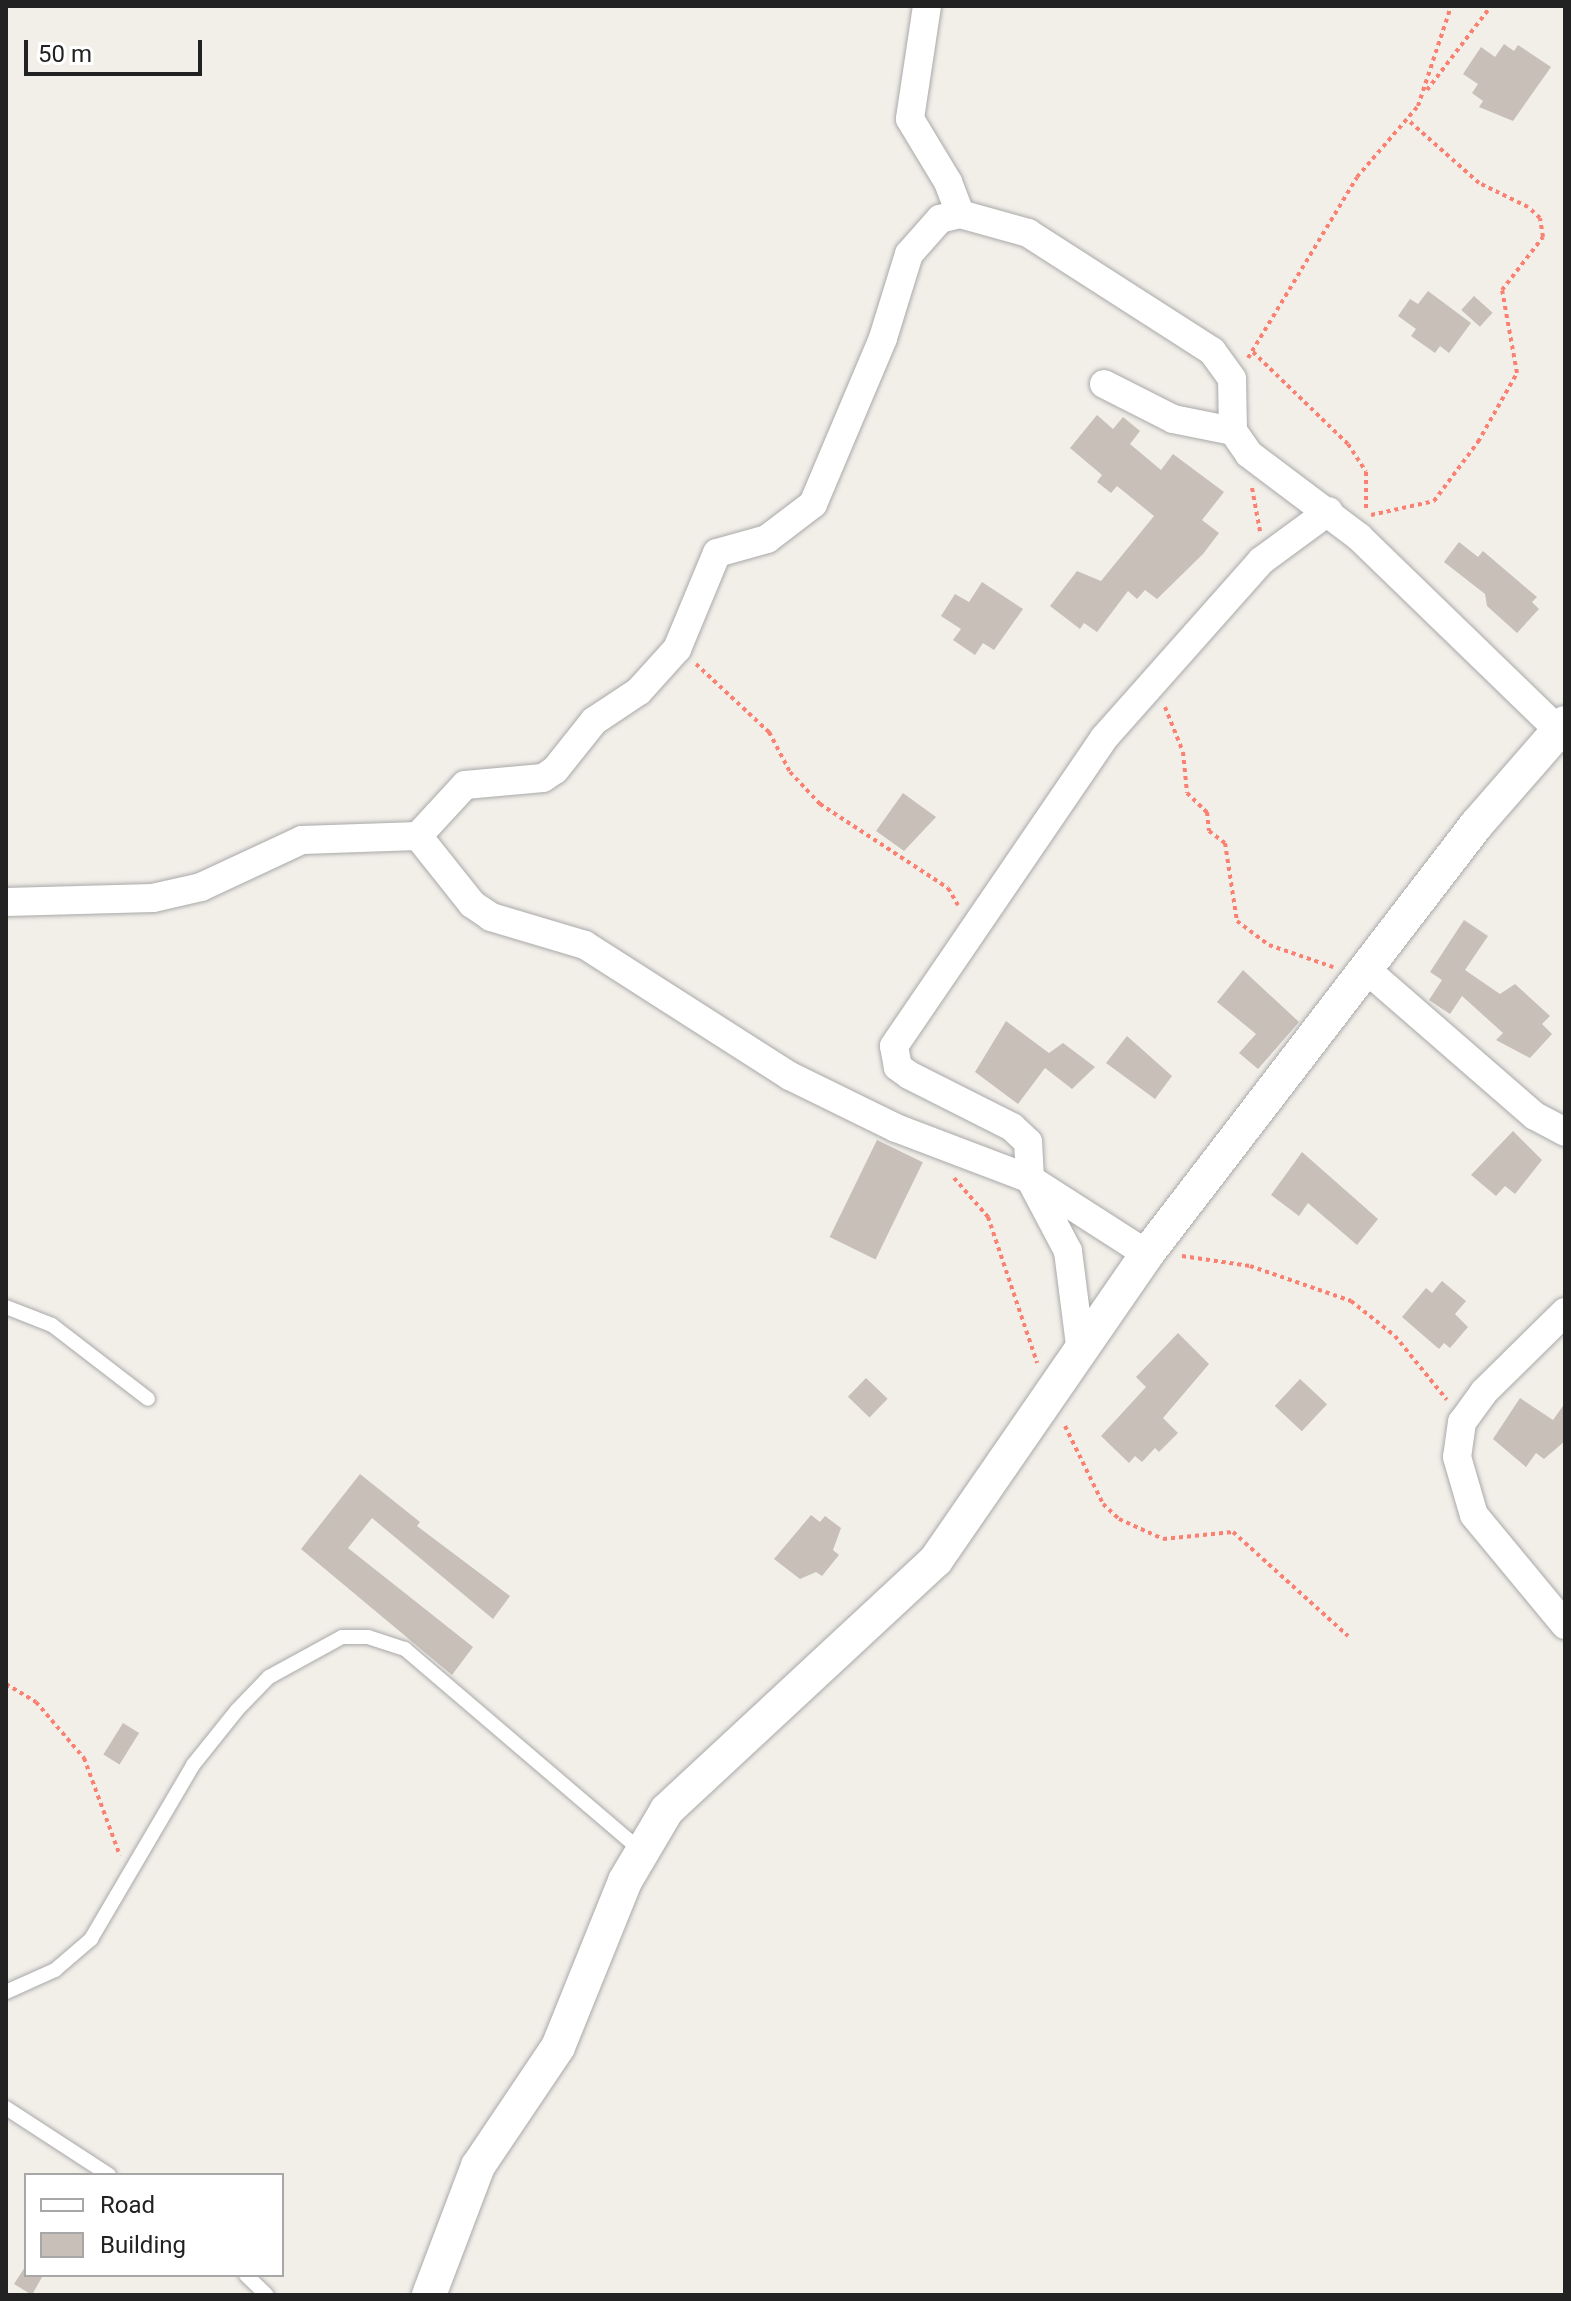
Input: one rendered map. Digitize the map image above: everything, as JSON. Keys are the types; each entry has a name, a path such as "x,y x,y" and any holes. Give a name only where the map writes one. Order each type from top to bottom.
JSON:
{"street":[{"path":"927,6 910,119 948,182 960,214"},
{"path":"6,902 153,898 201,887 302,840 418,836 465,785 543,778 555,770 594,721 639,691 677,649 717,553 767,539 813,504 883,338 909,254 940,219 960,214 1049,244 1118,296 1212,351 1232,379 1233,431 1249,454 1329,511 1362,526 1562,726 1477,824 1368,971 1147,1254 1080,1345 936,1560 705,1771 640,1850 558,2047 466,2191 429,2295"},
{"path":"1104,384 1173,419 1233,431"},
{"path":"1080,1345 1068,1251 1030,1179 1032,1152 1023,1135 909,1075 898,1067 894,1046 1104,738 1261,561 1329,511"},
{"path":"418,836 472,904 491,917 585,945 790,1076 896,1128 1030,1179 1147,1254"},
{"path":"1368,971 1535,1116 1565,1132"},
{"path":"1565,1312 1521,1351 1462,1422 1457,1457 1474,1515 1565,1625"}],"lane":[{"path":"6,1307 52,1325 148,1399"},
{"path":"6,1992 55,1970 91,1939 128,1882 193,1765 237,1710 269,1677 342,1637 368,1637 405,1649 640,1850"},
{"path":"6,2108 106,2173"},
{"path":"248,2277 267,2295"}],"path":[{"path":"1427,90 1451,6"},
{"path":"1232,379 1253,352 1357,177 1408,120 1491,6"},
{"path":"1362,526 1419,509 1434,501 1471,454 1517,373 1502,290 1543,237 1540,218 1528,207 1479,183 1408,120"},
{"path":"1253,352 1348,444 1366,472 1370,496 1362,526"},
{"path":"1252,485 1261,561"},
{"path":"677,649 769,732 799,785 853,831 948,888 961,917"},
{"path":"1152,681 1181,745 1183,785 1207,812 1207,828 1225,843 1237,921 1298,958 1368,971"},
{"path":"951,1175 988,1217 1046,1395 1103,1504 1119,1519 1163,1539 1233,1532 1348,1636"},
{"path":"1147,1254 1250,1266 1351,1301 1395,1336 1462,1422"},
{"path":"6,1684 36,1702 84,1758 128,1882"}],"building":[{"path":"1504,44 1514,51 1518,45 1551,67 1513,121 1479,107 1483,101 1472,93 1478,84 1463,74 1481,47 1495,57"},
{"path":"1428,291 1471,323 1449,353 1440,346 1435,353 1411,336 1416,329 1398,316 1410,299 1418,304"},
{"path":"1474,296 1493,313 1480,327 1461,310"},
{"path":"1097,415 1113,429 1123,417 1140,431 1130,444 1161,470 1173,454 1224,492 1202,520 1219,533 1203,554 1157,599 1145,590 1137,599 1128,591 1097,632 1084,623 1080,629 1050,606 1077,571 1101,581 1154,516 1117,486 1111,493 1097,482 1102,475 1070,448"},
{"path":"1459,542 1478,557 1483,551 1537,597 1532,602 1539,609 1517,633 1487,606 1485,594 1444,562"},
{"path":"982,582 1023,609 994,650 983,643 975,655 953,640 961,629 941,616 955,594 969,602"},
{"path":"903,793 936,817 904,851 876,831"},
{"path":"1464,920 1488,936 1465,970 1500,994 1515,984 1550,1016 1542,1024 1552,1034 1530,1058 1496,1040 1503,1033 1462,996 1450,1014 1429,1000 1442,980 1430,972"},
{"path":"1243,970 1299,1022 1258,1069 1239,1053 1256,1034 1217,1002"},
{"path":"1006,1021 1049,1053 1063,1043 1095,1067 1072,1089 1045,1068 1018,1104 975,1072"},
{"path":"1127,1036 1172,1076 1155,1099 1106,1063"},
{"path":"1513,1131 1542,1160 1515,1194 1505,1186 1496,1196 1471,1175"},
{"path":"877,1140 923,1162 875,1259 830,1237"},
{"path":"1302,1152 1378,1219 1357,1245 1308,1203 1299,1216 1271,1195"},
{"path":"1442,1281 1466,1301 1455,1314 1468,1327 1450,1348 1444,1343 1439,1349 1402,1317 1426,1288 1432,1293"},
{"path":"1178,1333 1209,1364 1163,1418 1178,1433 1159,1452 1155,1448 1142,1462 1135,1456 1129,1463 1101,1436 1146,1387 1136,1377"},
{"path":"866,1378 888,1399 870,1418 848,1397"},
{"path":"1300,1379 1327,1404 1302,1431 1275,1406"},
{"path":"1520,1398 1553,1420 1565,1403 1565,1441 1544,1459 1536,1453 1526,1467 1493,1439"},
{"path":"360,1474 420,1522 417,1526 510,1596 493,1619 372,1518 348,1548 473,1647 452,1675 301,1549"},
{"path":"811,1515 820,1522 825,1516 841,1528 833,1550 839,1555 822,1576 816,1572 800,1579 774,1559"},
{"path":"123,1723 139,1733 120,1764 103,1754"},
{"path":"24,2269 24,2277 42,2277 32,2295 14,2284"}]}
